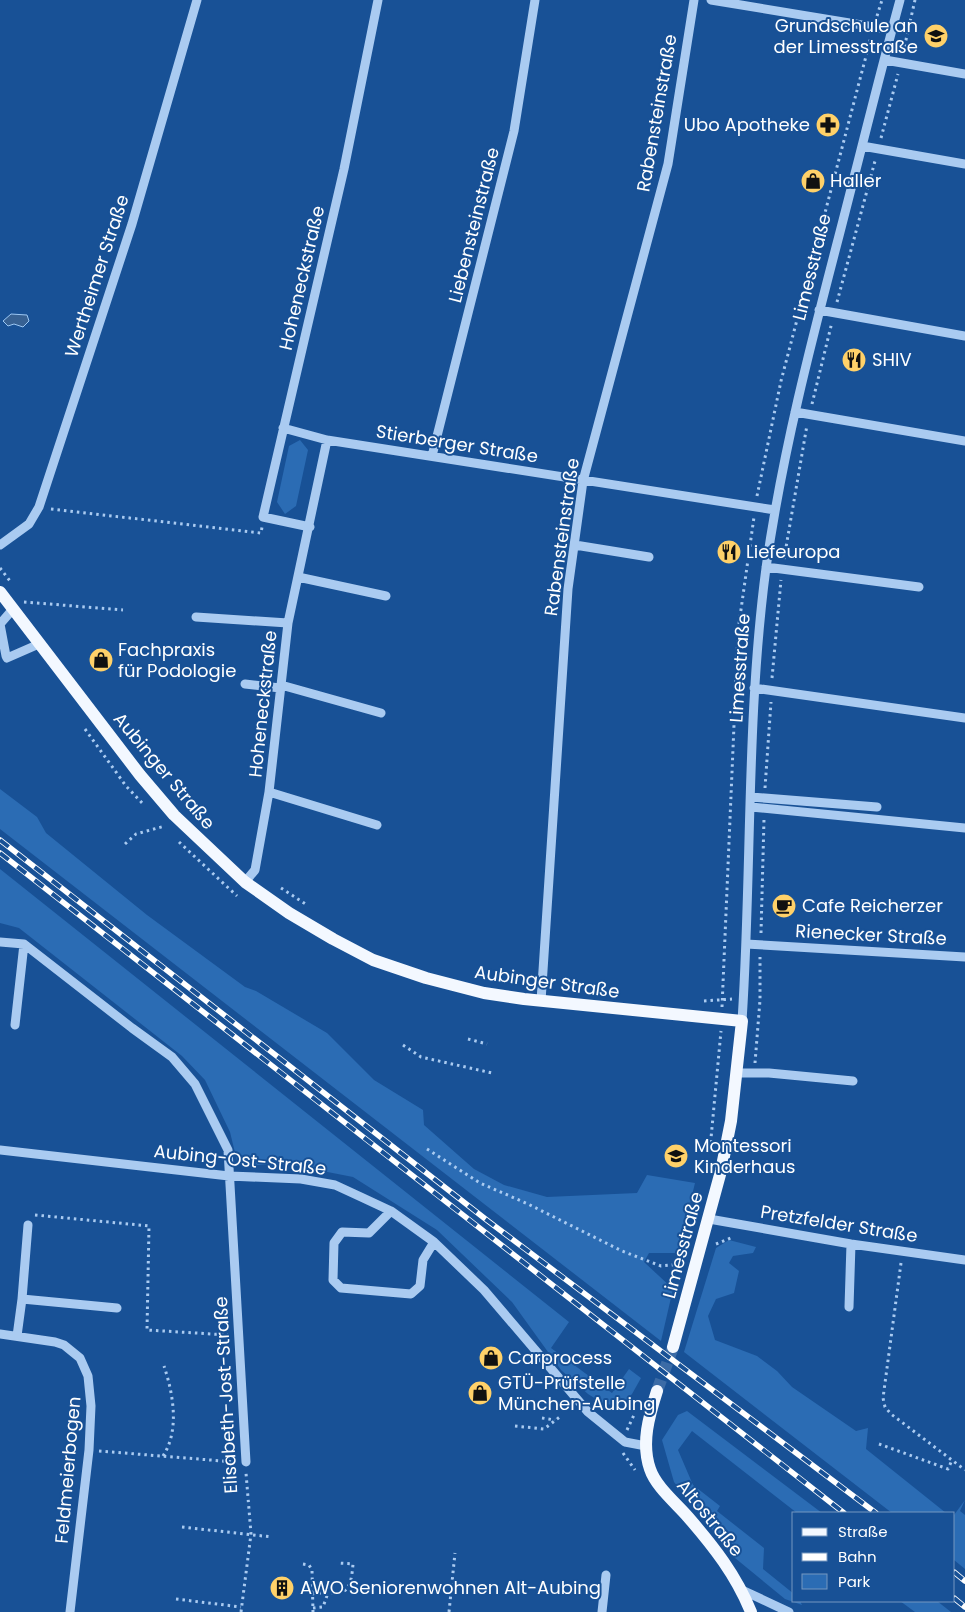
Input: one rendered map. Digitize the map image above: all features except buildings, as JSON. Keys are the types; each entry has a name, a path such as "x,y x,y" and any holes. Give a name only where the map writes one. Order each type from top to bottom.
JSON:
{"main road":[{"name":"Aubinger Straße","path":"0,592 134,768 174,815 245,882 289,913 373,960 426,978 484,993 541,1001 742,1021"},
{"name":"Limesstraße","path":"673,1347 714,1221 731,1121 742,1021"},
{"path":"646,1446 648,1420 657,1391"},
{"name":"Altostraße","path":"646,1446 650,1470 726,1563 742,1590 751,1612"}],"street":[{"name":"Wertheimer Straße","path":"0,545 29,524 39,507 132,224 197,0"},
{"name":"Hoheneckstraße","path":"263,517 344,169 378,0"},
{"name":"Liebensteinstraße","path":"432,456 514,131 535,0"},
{"name":"Rabensteinstraße","path":"541,1001 568,589 583,480 668,164 694,0"},
{"path":"712,0 892,30"},
{"name":"Limesstraße","path":"742,1021 752,797 754,688 766,568 775,510 795,412 819,310 900,0"},
{"path":"885,60 965,74"},
{"path":"862,146 965,164"},
{"path":"819,310 965,336"},
{"path":"795,412 965,440"},
{"name":"Stierberger Straße","path":"283,428 326,440 775,510"},
{"name":"Hoheneckstraße","path":"245,882 254,870 269,792 288,623 310,527 326,440"},
{"path":"263,517 310,527"},
{"path":"575,545 649,557"},
{"path":"766,568 919,587"},
{"path":"298,577 386,596"},
{"path":"13,609 0,624 7,658 39,644"},
{"path":"196,617 288,623"},
{"path":"245,684 280,687 381,713"},
{"path":"754,688 965,718"},
{"path":"269,792 377,825"},
{"path":"752,797 877,807"},
{"path":"751,807 965,828"},
{"path":"0,942 24,944 16,1025"},
{"name":"Elisabeth-Jost-Straße","path":"24,944 172,1057 195,1084 228,1150 246,1462"},
{"name":"Rienecker Straße","path":"746,944 965,957"},
{"path":"737,1073 853,1082"},
{"name":"Aubing-Ost-Straße","path":"0,1150 229,1176 302,1179 335,1185 391,1211 434,1242 484,1290 588,1412 625,1442 646,1446"},
{"path":"391,1211 369,1233 342,1232 334,1242 333,1280 341,1288 411,1294 420,1286 423,1260 434,1242"},
{"name":"Pretzfelder Straße","path":"714,1221 851,1244 965,1260"},
{"path":"17,1336 28,1226"},
{"path":"850,1307 851,1244"},
{"path":"22,1299 118,1308"},
{"name":"Feldmeierbogen","path":"0,1334 64,1345 80,1358 88,1376 90,1386 89,1450 70,1612"},
{"path":"602,1612 606,1575"},
{"path":"742,1590 789,1612"}],"path":[{"path":"764,798 771,690 782,570 809,415 834,313 901,62 915,0"},
{"path":"39,507 261,533 263,517"},
{"path":"0,568 13,585"},
{"path":"13,609 25,601 123,610"},
{"path":"25,601 31,608"},
{"path":"79,722 126,786 146,806"},
{"path":"176,793 204,822"},
{"path":"753,1074 760,1000 764,808"},
{"path":"158,820 170,832"},
{"path":"124,844 136,834 165,826"},
{"path":"176,839 240,898"},
{"path":"254,870 314,910"},
{"path":"712,1034 721,1035"},
{"path":"468,1039 487,1044"},
{"path":"403,1045 421,1057 492,1073"},
{"path":"428,1149 480,1184 528,1204 622,1251 661,1266 684,1263"},
{"path":"28,1226 29,1214 149,1226 147,1330 238,1335"},
{"path":"713,1245 714,1221"},
{"path":"902,1250 883,1398 885,1406 891,1414 965,1470"},
{"path":"163,1456 168,1449 173,1422 173,1407 164,1366"},
{"path":"515,1426 544,1429 561,1416"},
{"path":"542,1418 556,1420"},
{"path":"879,1444 948,1469 952,1460"},
{"path":"89,1450 246,1462"},
{"name":"Elisabeth-Jost-Straße","path":"240,1612 250,1534 246,1462"},
{"path":"182,1527 272,1537"},
{"path":"449,1612 455,1553"},
{"path":"312,1594 322,1591 337,1594 344,1592 350,1585 353,1564 338,1563"},
{"path":"304,1564 309,1565 312,1570 313,1610 323,1607 328,1593"},
{"path":"176,1599 241,1607"}],"green space":[{"path":"300,440 308,450 296,506 285,514 277,502 289,446"},
{"path":"0,789 37,817 46,833 147,915 245,987 256,991 327,1033 374,1080 423,1110 424,1125 474,1169 504,1185 547,1197 637,1193 647,1175 695,1183 678,1253 649,1253 644,1262 673,1289 661,1341 0,829"},
{"path":"0,869 569,1322 551,1348 612,1393 629,1369 641,1378 632,1394 624,1402 615,1405 604,1404 588,1394 561,1370 512,1302 437,1230 353,1177 292,1165 238,1165 230,1132 205,1080 182,1056 19,928 0,923"},
{"path":"729,1240 756,1247 753,1253 733,1256 729,1263 739,1271 734,1293 716,1299 708,1316 715,1340 757,1356 777,1371 792,1387 856,1431 868,1428 866,1449 945,1512 891,1512 684,1352 716,1248"},
{"path":"687,1411 821,1512 796,1512 692,1431 678,1450 693,1485 720,1506 717,1511 764,1548 763,1569 792,1592 792,1601 785,1599 735,1558 674,1482 662,1440 678,1415"},
{"path":"965,1500 960,1511 965,1515 965,1569 955,1561 955,1514"},
{"path":"901,1602 938,1602 951,1612 915,1612"}],"shaded area":[{"path":"11,314 27,315 29,321 23,327 14,324 8,326 3,321"}],"tunnel":[{"path":"657,1391 673,1347"}],"railway":[{"path":"0,840 488,1221 875,1512"},
{"path":"0,853 843,1512"},
{"path":"955,1573 965,1581"},
{"path":"955,1599 965,1607"}],"place":[{"name":"Grundschule an der Limesstraße","path":"936,36"},
{"name":"Ubo Apotheke","path":"828,125"},
{"name":"Haller","path":"813,181"},
{"name":"SHIV","path":"854,360"},
{"name":"Liefeuropa","path":"729,552"},
{"name":"Fachpraxis für Podologie","path":"101,660"},
{"name":"Cafe Reicherzer","path":"784,906"},
{"name":"Montessori Kinderhaus","path":"676,1156"},
{"name":"Carprocess","path":"491,1358"},
{"name":"GTÜ-Prüfstelle München-Aubing","path":"480,1393"},
{"name":"AWO Seniorenwohnen Alt-Aubing","path":"282,1588"}]}
